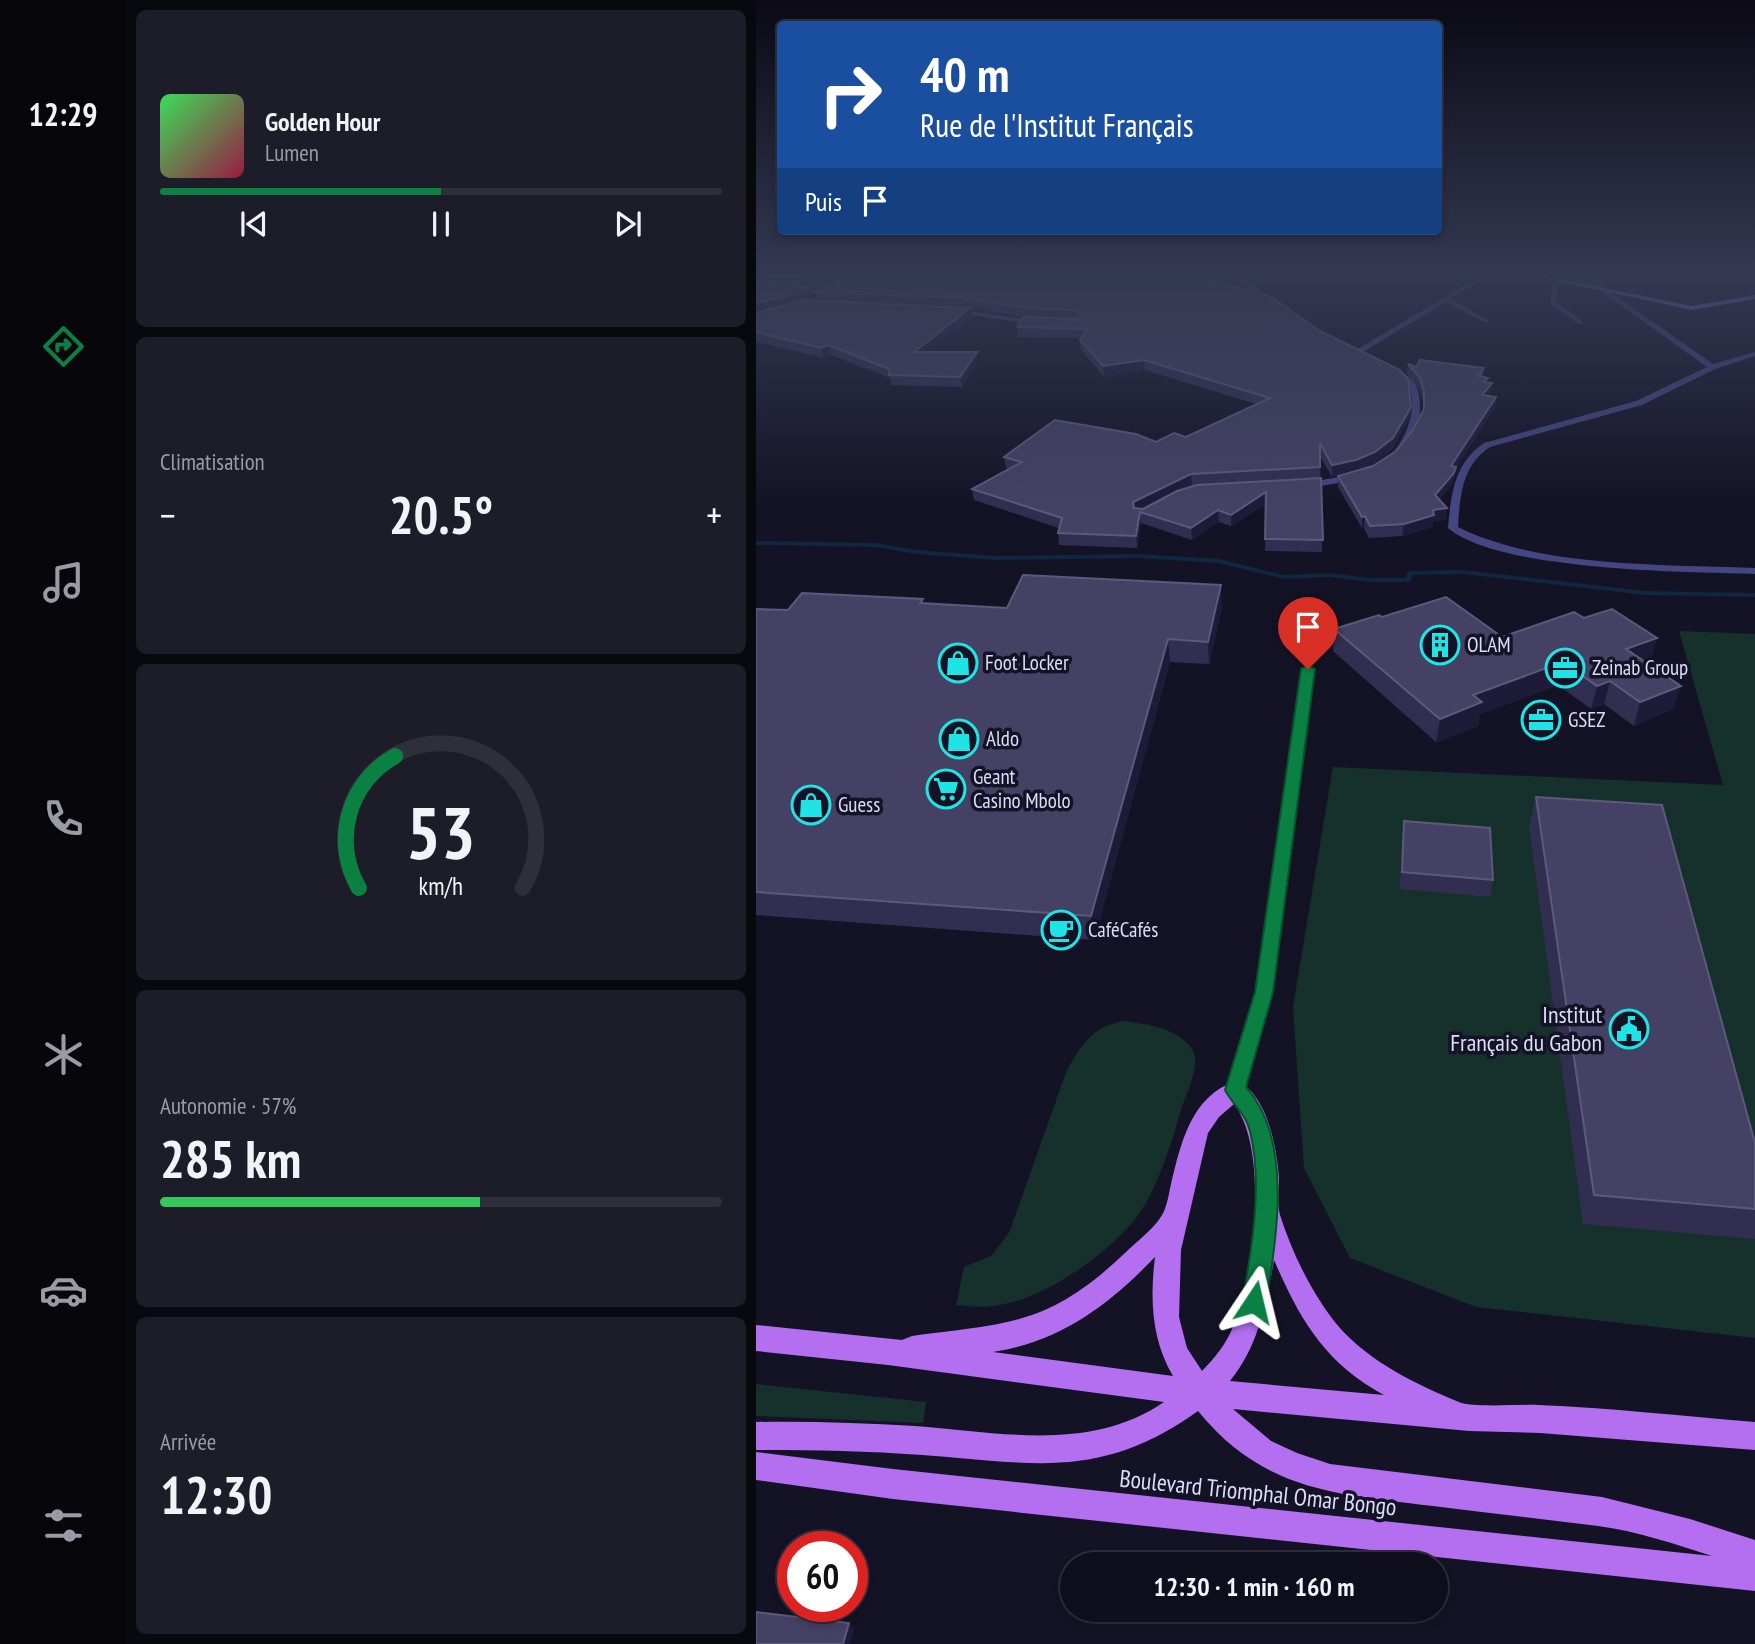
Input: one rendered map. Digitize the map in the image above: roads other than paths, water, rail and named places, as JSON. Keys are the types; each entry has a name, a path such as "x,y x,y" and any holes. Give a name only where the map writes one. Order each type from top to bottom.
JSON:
{"main road":[{"path":"756,1436 827,1435 1000,1449 1104,1446 1135,1436 1169,1418 1201,1392 1226,1367 1244,1333 1254,1302 1264,1246 1266,1167 1260,1130 1250,1106 1236,1090 1216,1101 1198,1126 1173,1221 1166,1265 1169,1332 1176,1354 1201,1392 1225,1423 1256,1450 1294,1469 1330,1479 1602,1512 1690,1534 1755,1555"},
{"path":"1265,1209 1297,1288 1312,1315 1343,1353 1378,1378 1415,1397 1469,1417"},
{"path":"888,1352 1024,1333 1041,1327 1084,1303 1109,1284 1173,1221"},
{"path":"756,1338 1201,1392 1469,1417 1540,1419 1755,1436"},
{"name":"Boulevard Triomphal Omar Bongo","path":"756,1466 892,1484 1755,1576"}],"street":[{"path":"1690,352 1712,367"},
{"path":"1355,353 1368,359"},
{"path":"1755,354 1712,367 1651,398 1487,445 1474,452 1466,463 1455,497 1453,528 1467,538 1493,547 1575,559 1755,572"},
{"path":"1384,367 1411,382 1417,418 1398,453 1388,460"},
{"path":"1288,487 1324,484 1370,472"},
{"path":"1236,1090 1264,992 1308,669"}],"waterway":[{"path":"756,543 876,545 916,552 995,558 1139,556 1219,561 1284,577 1330,575 1370,580 1407,580 1411,573 1463,572 1645,593 1755,595"}],"place":[{"name":"OLAM","path":"1440,645"},
{"name":"Foot Locker","path":"958,663"},
{"name":"Zeinab Group","path":"1565,668"},
{"name":"GSEZ","path":"1541,720"},
{"name":"Aldo","path":"959,739"},
{"name":"Geant Casino Mbolo","path":"946,789"},
{"name":"Guess","path":"811,805"},
{"name":"CaféCafés","path":"1061,930"},
{"name":"Institut Français du Gabon","path":"1629,1029"}]}
